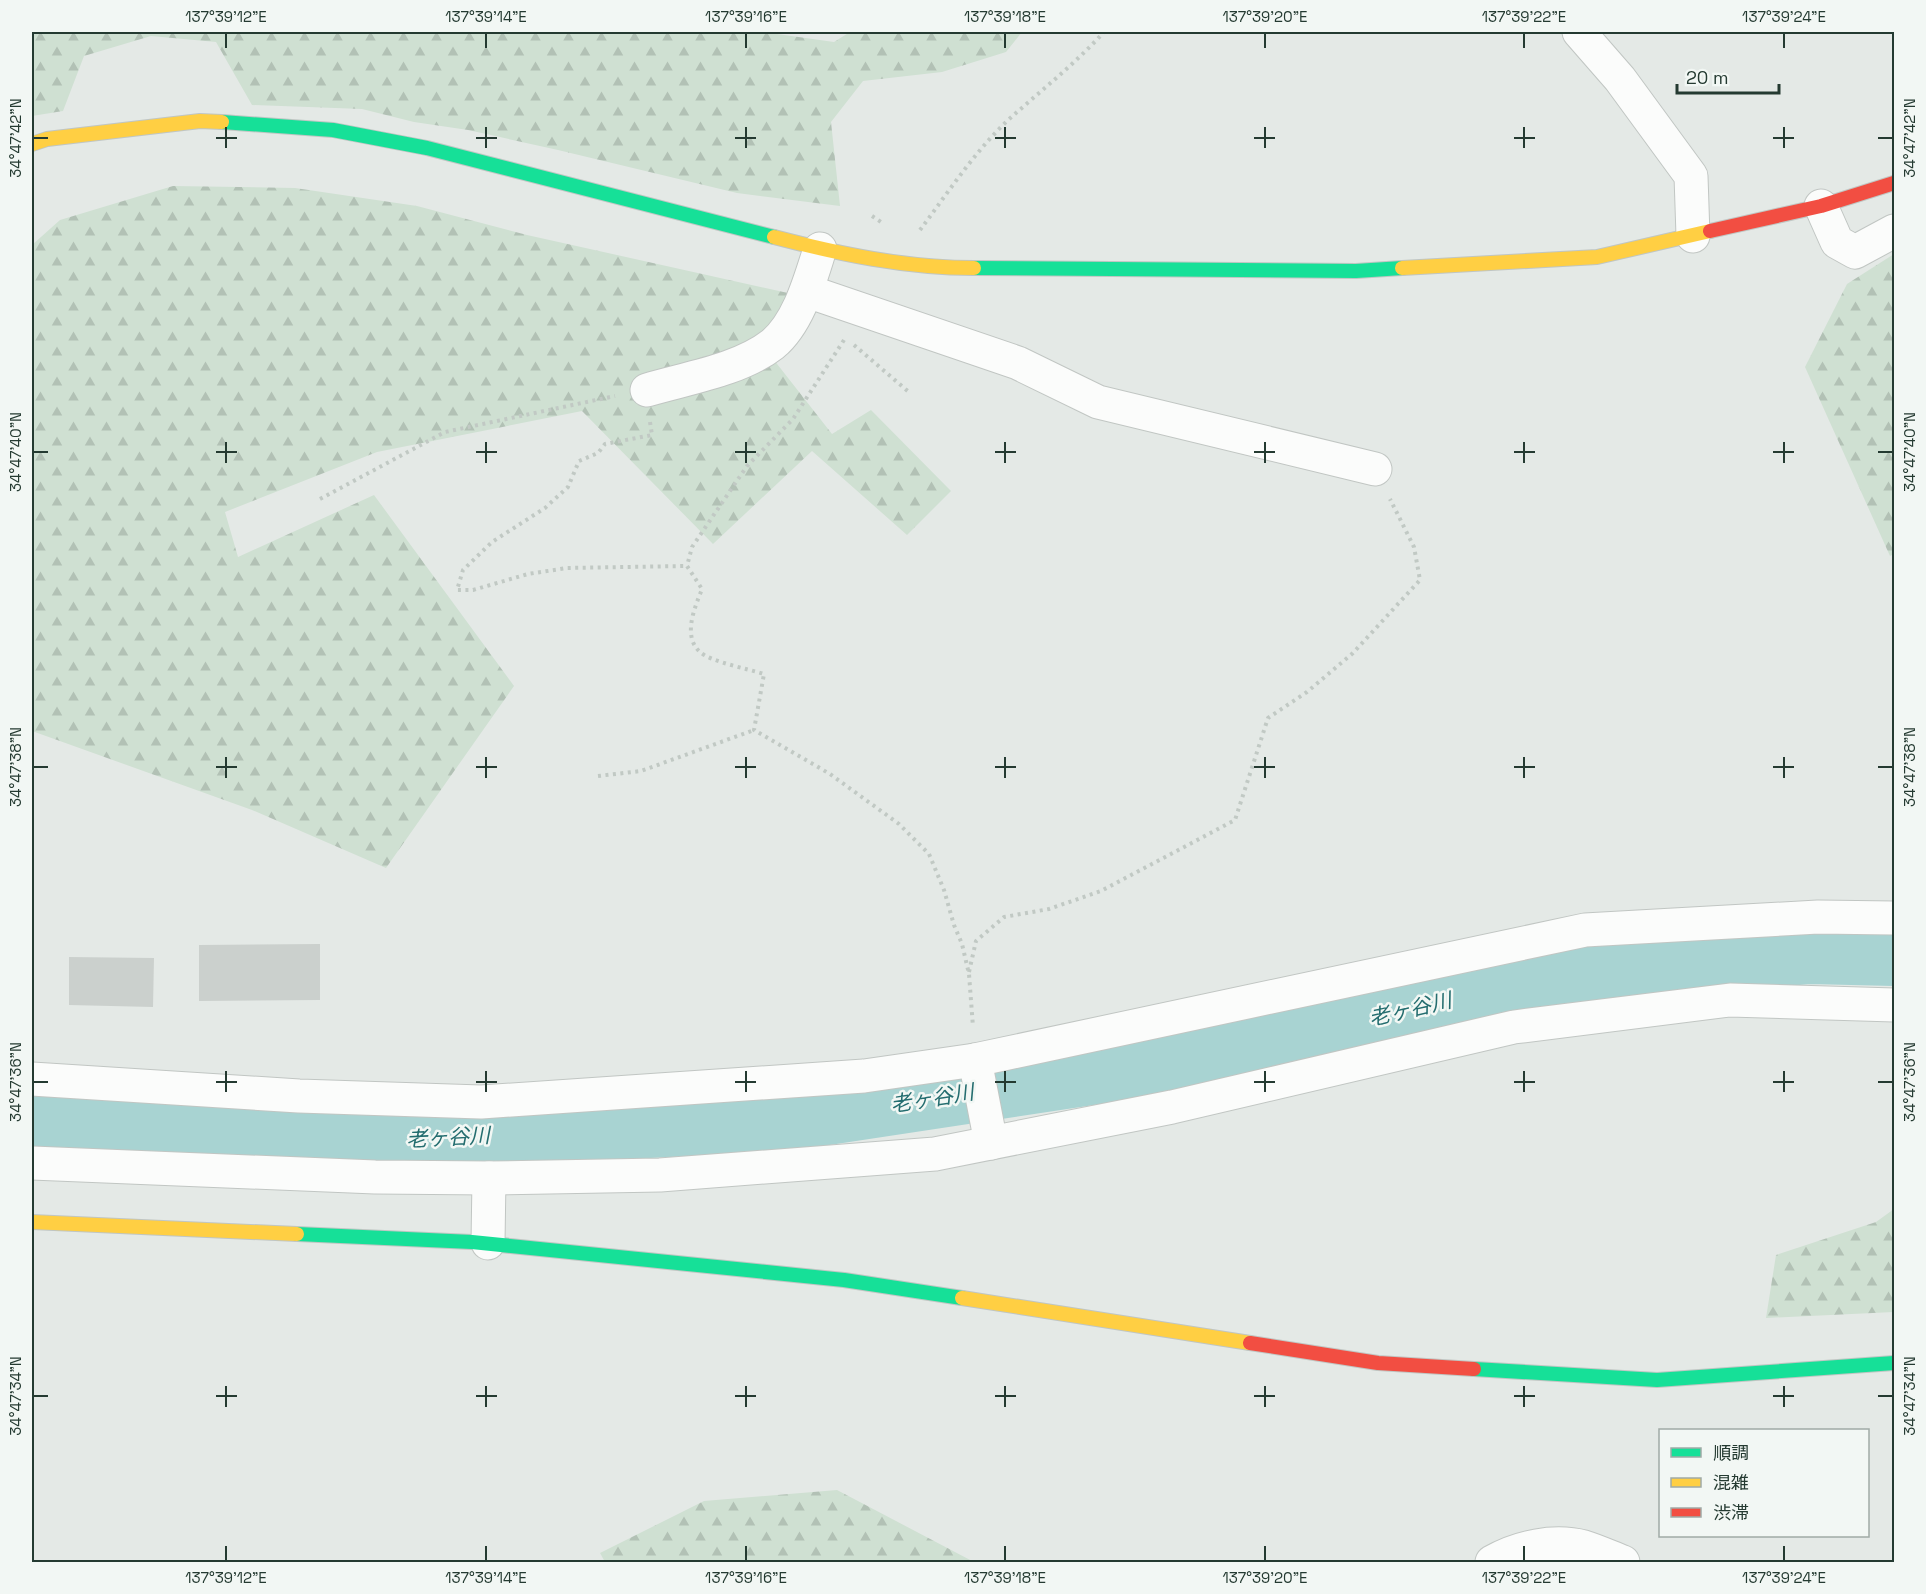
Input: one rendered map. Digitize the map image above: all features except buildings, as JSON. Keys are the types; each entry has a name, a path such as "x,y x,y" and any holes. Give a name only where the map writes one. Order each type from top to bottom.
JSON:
{"street":[{"path":"1579,32 1620,79 1691,176 1693,236"},
{"path":"32,144 47,139 200,121 333,130 427,148 820,249 895,262 957,268 1356,271 1597,257 1821,206 1894,183"},
{"path":"1821,206 1837,242 1855,252 1894,231"},
{"path":"647,390 744,362 774,343 791,321 807,291 820,249"},
{"path":"807,291 1018,363 1098,402 1375,468"},
{"path":"32,1079 299,1096 482,1102 864,1076 975,1060 1585,930 1818,917 1894,918"},
{"path":"32,1163 375,1177 489,1178 660,1175 935,1154 1172,1107 1514,1027 1730,1000 1894,1005"},
{"path":"975,1060 991,1143"},
{"path":"488,1243 489,1178"},
{"path":"32,1222 488,1243 844,1280 1378,1364 1657,1380 1894,1363"},
{"path":"1492,1563 1508,1553 1546,1544 1582,1546 1623,1563"}],"path":[{"path":"916,234 974,159 1005,124 1081,57 1104,32"},
{"path":"872,216 891,230"},
{"path":"754,730 764,674 700,652 692,638 692,612 702,589 687,566 692,547 747,466 793,419 845,338 910,393"},
{"path":"320,499 445,432 647,390 651,435 605,444 598,453 579,461 568,487 544,508 492,542 463,570 457,590 472,590 528,574 567,568 687,566"},
{"path":"969,974 976,941 1004,917 1049,909 1101,891 1235,820 1268,718 1307,692 1353,653 1420,580 1414,547 1375,468"},
{"path":"754,730 830,774 899,824 929,854 945,891 969,974 975,1060"},
{"path":"598,776 641,771 754,730"}],"green space":[{"path":"32,32 763,32 834,42 850,32 1022,32 1006,52 942,72 863,81 831,122 840,206 737,193 558,150 468,130 414,122 362,109 252,105 216,42 151,36 84,56 63,111 32,116"},
{"path":"173,186 295,188 417,206 527,235 797,295 759,341 832,434 871,410 951,491 907,535 812,451 713,544 582,411 377,452 225,512 238,557 374,495 514,686 386,868 252,810 32,731 32,245 60,220"},
{"path":"1894,254 1894,554 1890,556 1805,367 1847,284"},
{"path":"1894,1209 1894,1312 1766,1318 1776,1255 1876,1222"},
{"path":"837,1490 974,1562 605,1562 600,1553 704,1501"}],"waterway":[{"name":"老ヶ谷川","path":"32,1127 119,1130 313,1144 787,1120 1177,1061 1559,976 1810,953 1894,955"}],"traffic: fast":[{"path":"222,122 333,130 427,148 774,237"},
{"path":"974,268 1356,271 1402,268"},
{"path":"297,1234 472,1242 844,1280 962,1298"},
{"path":"1474,1369 1657,1380 1894,1363"}],"traffic: slow":[{"path":"32,144 47,139 200,121 222,122"},
{"path":"1402,268 1597,257 1710,231"},
{"path":"774,237 898,263 974,268"},
{"path":"32,1222 297,1234"},
{"path":"962,1298 1250,1343"}],"traffic: jam":[{"path":"1710,231 1821,206 1894,183"},
{"path":"1250,1343 1378,1363 1474,1369"}]}
